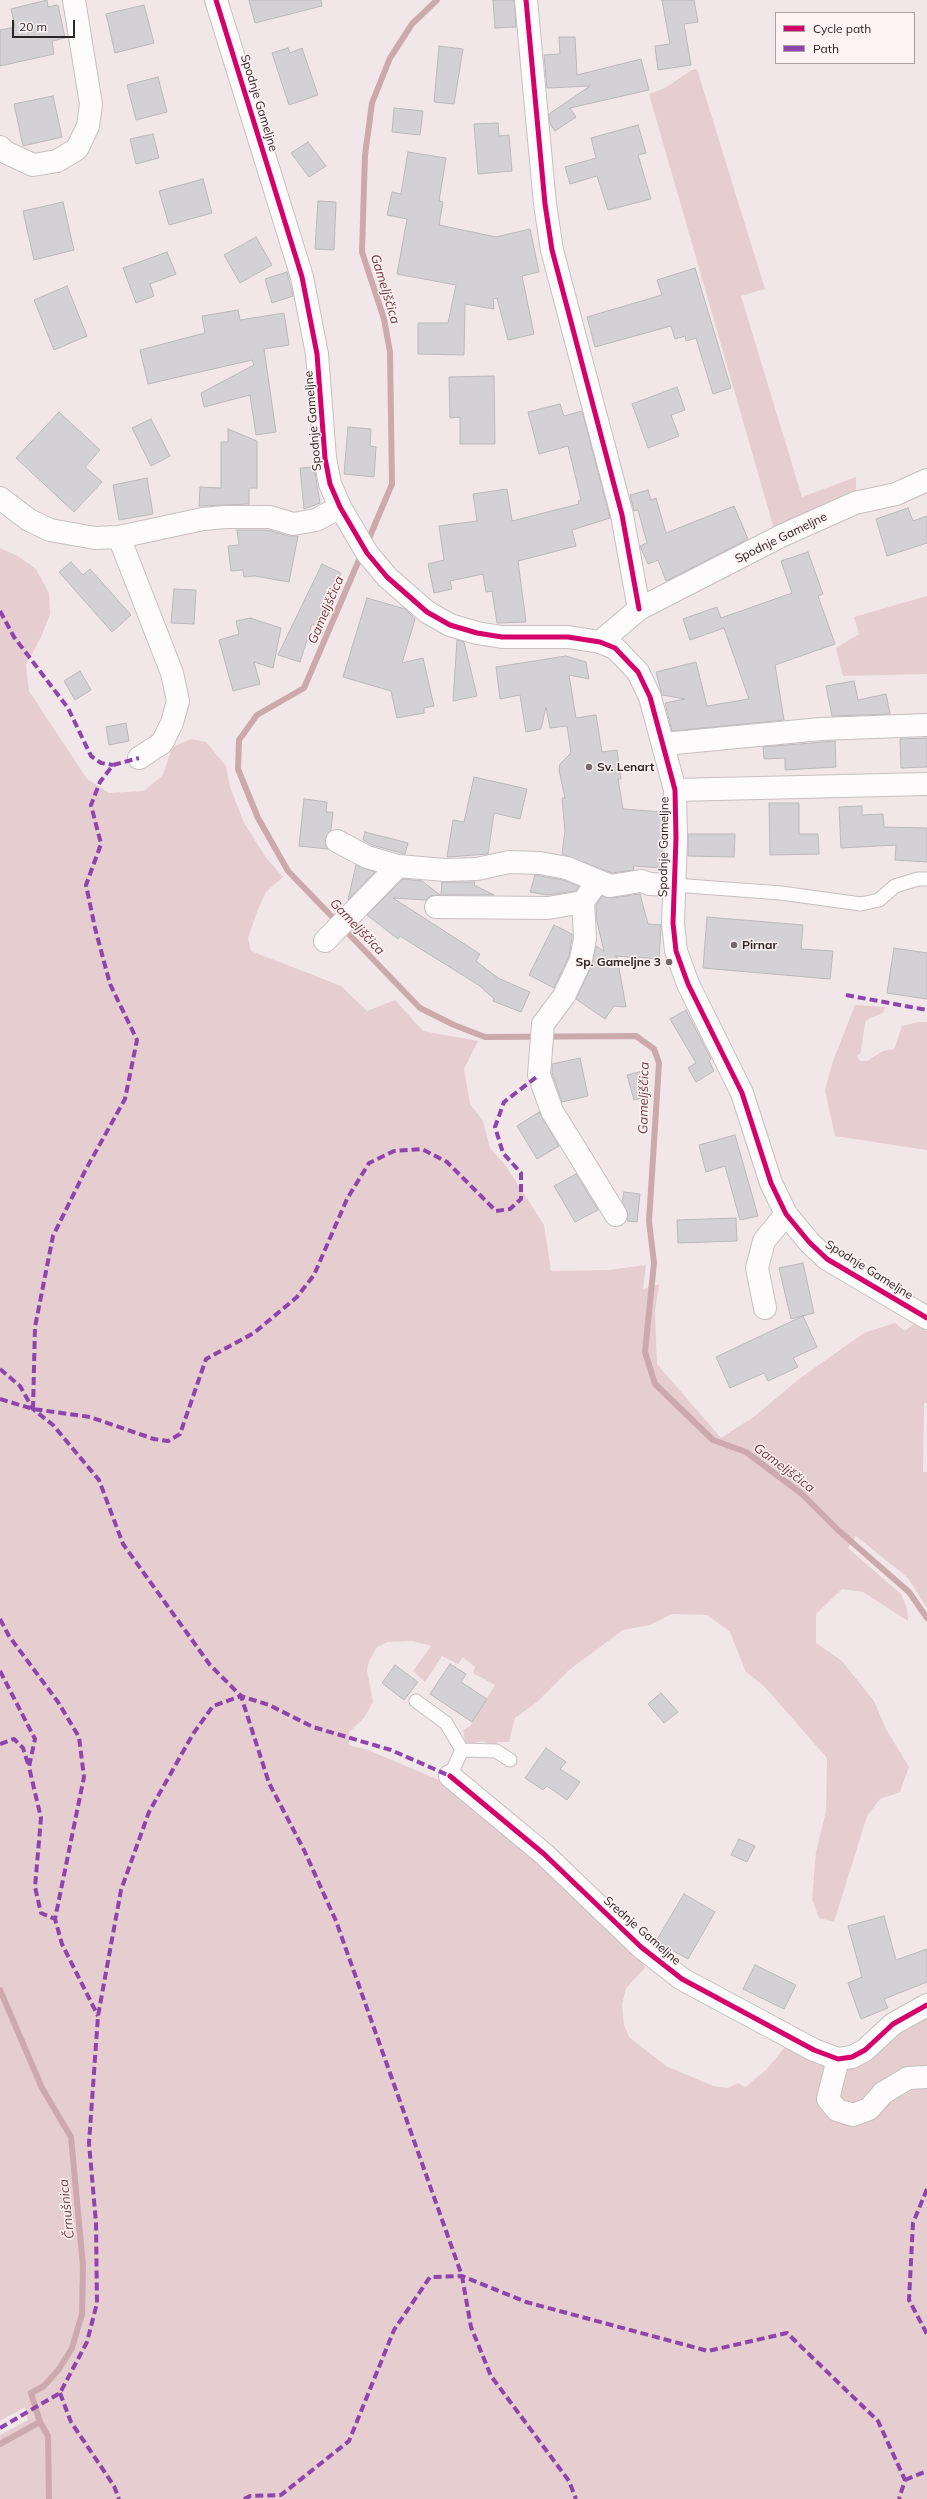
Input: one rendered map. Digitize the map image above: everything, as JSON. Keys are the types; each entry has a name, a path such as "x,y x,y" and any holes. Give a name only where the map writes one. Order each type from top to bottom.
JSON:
{"street":[{"path":"0,147 4,152 33,165 57,161 77,149 88,126 91,104 74,0"},
{"name":"Spodnje Gameljne","path":"216,0 302,277 317,354 325,458 330,484 340,507 367,552 387,577 427,612 450,625 502,637 568,637 600,642 614,648 638,672 650,697 664,744 675,790 676,838 673,923 676,951 688,984 742,1093 771,1183 786,1214 809,1242 827,1259 927,1318"},
{"path":"526,0 536,112 552,250 622,515 639,609"},
{"name":"Spodnje Gameljne","path":"600,642 639,609 781,536 855,503 896,494 927,480"},
{"path":"0,498 29,520 50,530 95,538 118,537 203,519 270,517 293,524 316,520 340,507"},
{"path":"118,537 172,673 178,701 172,723 162,743 139,758"},
{"path":"664,744 821,729 927,725"},
{"name":"Spodnje Gameljne","path":"675,790 927,784"},
{"name":"Spodnje Gameljne","path":"337,841 367,857 398,866 458,870 477,869 510,862 540,863 567,868 597,882 610,886 641,882 674,885"},
{"path":"329,937 398,866"},
{"path":"597,882 583,902 585,938 582,960 564,996 543,1024 539,1076 552,1111 616,1215"},
{"path":"436,907 548,908 583,902"},
{"path":"765,1308 758,1268 764,1242 786,1214"},
{"name":"Srednje Gameljne","path":"450,1776 544,1854 641,1947 682,1979 814,2050 838,2059"},
{"path":"927,2005 893,2024 866,2050 852,2057 838,2059 828,2098 837,2110 853,2115 869,2109 883,2092 908,2078 927,2077"}],"lane":[{"path":"674,885 781,892 861,904 879,900 895,886 918,879 927,879"},
{"path":"416,1701 446,1723 462,1750"},
{"path":"462,1750 496,1751 510,1760"},
{"path":"450,1776 462,1750"}],"shaded area":[{"path":"697,69 765,289 741,296 802,497 856,477 856,493 774,529 649,94 665,88 692,70"},
{"path":"0,548 16,555 36,569 49,593 50,614 41,637 26,665 29,691 87,779 109,793 144,791 163,775 172,747 191,739 206,742 226,766 230,787 244,823 267,859 283,877 266,892 258,909 248,938 251,951 341,986 367,1011 395,1000 423,1031 478,1041 464,1069 470,1104 483,1121 490,1148 506,1166 544,1225 551,1271 608,1270 646,1265 643,1289 659,1284 655,1311 657,1364 721,1438 755,1416 799,1379 864,1333 895,1323 905,1331 915,1323 927,1331 927,1403 924,1403 923,1472 927,1472 927,1608 908,1578 856,1536 848,1548 901,1594 907,1608 908,1621 863,1592 842,1589 816,1614 816,1643 842,1661 874,1701 886,1729 909,1767 900,1792 880,1799 867,1816 834,1922 819,1918 812,1899 816,1852 826,1811 827,1758 764,1686 746,1672 730,1632 707,1615 672,1614 650,1625 623,1630 569,1670 537,1702 515,1718 509,1742 499,1742 493,1745 482,1741 466,1745 463,1730 470,1726 495,1685 473,1673 475,1667 463,1657 458,1664 442,1656 425,1682 413,1671 431,1646 413,1641 388,1642 377,1647 369,1661 367,1670 373,1702 364,1718 349,1732 349,1745 368,1750 446,1783 529,1850 639,1952 645,1968 626,1988 622,2005 624,2025 629,2037 666,2066 713,2086 728,2088 738,2083 745,2087 766,2070 787,2045 817,2064 829,2066 855,2064 871,2059 892,2039 927,2014 927,2499 0,2499 0,2435 28,2420 25,2407 0,2421"},
{"path":"927,596 927,674 843,676 836,648 859,634 854,617"},
{"path":"855,1005 885,1007 883,1013 870,1018 865,1022 861,1052 857,1056 860,1061 867,1061 883,1051 894,1049 902,1026 918,1022 927,1022 927,1150 835,1136 825,1090 833,1061"}],"building":[{"path":"47,0 48,7 58,5 65,38 52,41 54,54 0,66 0,30 15,27 11,9"},
{"path":"249,0 321,0 322,6 255,23"},
{"path":"493,0 514,0 516,27 495,28"},
{"path":"662,0 694,0 698,22 684,24 691,65 658,70 655,46 670,44"},
{"path":"144,5 154,43 115,53 106,14"},
{"path":"559,37 575,37 577,75 641,59 649,90 570,108 576,117 555,131 550,124 549,114 590,86 547,88 544,55 560,54"},
{"path":"439,46 463,49 454,104 434,102"},
{"path":"288,48 290,53 302,48 318,95 289,105 272,53"},
{"path":"158,77 167,112 136,120 127,85"},
{"path":"53,96 62,137 23,146 14,104"},
{"path":"394,108 423,111 420,135 392,132"},
{"path":"498,123 499,136 509,135 512,171 478,174 474,124"},
{"path":"638,125 646,153 638,155 651,199 608,210 597,176 570,184 565,167 596,158 591,138"},
{"path":"153,134 159,158 136,164 130,139"},
{"path":"308,142 326,166 309,177 291,153"},
{"path":"408,152 446,158 439,201 443,202 439,225 496,237 530,229 539,272 522,276 534,334 508,340 497,298 493,299 494,309 465,304 464,355 418,354 418,323 448,323 456,285 397,274 407,219 387,215 392,192 401,194"},
{"path":"203,179 212,213 169,225 159,191"},
{"path":"318,201 336,202 334,250 315,249"},
{"path":"63,202 74,250 34,260 23,211"},
{"path":"256,237 272,265 240,283 224,255"},
{"path":"167,252 176,274 150,284 154,296 136,303 123,268"},
{"path":"695,268 731,388 713,394 696,338 686,341 685,336 675,339 671,326 595,347 587,317 662,295 657,280"},
{"path":"287,272 293,296 272,303 265,279"},
{"path":"67,286 87,336 54,350 34,300"},
{"path":"238,310 240,320 284,313 289,345 264,349 276,432 256,435 250,395 204,407 201,393 254,365 252,360 148,384 140,350 205,333 202,316"},
{"path":"494,376 495,444 460,444 460,417 450,418 449,377"},
{"path":"677,387 685,410 671,415 679,436 648,448 632,404"},
{"path":"560,404 564,416 582,411 610,518 572,530 576,546 518,561 526,622 497,623 492,591 486,592 483,574 450,581 452,589 434,593 428,564 444,560 439,526 477,521 473,494 507,489 512,521 579,504 578,501 581,500 568,446 539,454 528,412"},
{"path":"59,412 100,450 85,467 102,482 74,512 16,458"},
{"path":"151,419 170,456 151,466 132,428"},
{"path":"348,427 371,429 370,446 376,447 374,477 344,474"},
{"path":"228,429 257,441 257,488 249,488 249,504 199,506 200,487 221,488 221,442 228,442"},
{"path":"314,467 320,503 304,509 300,468"},
{"path":"147,478 153,514 119,520 113,485"},
{"path":"648,490 651,500 656,498 666,533 734,506 748,539 666,581 658,560 648,564 640,546 647,543 638,510 634,511 630,495"},
{"path":"908,508 913,521 927,516 927,543 887,556 876,519"},
{"path":"237,530 268,530 289,536 298,536 289,582 255,576 244,577 243,570 231,571 228,546 239,545"},
{"path":"808,552 823,594 818,596 835,644 775,665 784,720 672,731 665,703 685,699 662,695 656,672 696,662 707,706 749,699 724,628 690,640 683,619 717,607 721,618 792,593 781,561"},
{"path":"71,562 83,575 90,569 131,615 112,632 59,572"},
{"path":"322,564 341,573 317,626 312,624 300,662 278,655"},
{"path":"174,589 196,590 194,624 171,623"},
{"path":"367,598 405,609 415,619 402,663 423,658 434,706 424,708 424,713 397,718 391,691 343,677"},
{"path":"250,618 281,628 273,668 254,662 260,684 233,691 219,640 239,634 236,621"},
{"path":"457,640 464,642 477,696 453,701"},
{"path":"566,656 586,662 589,679 569,675 576,718 596,715 602,752 617,750 621,779 618,779 623,809 663,812 662,868 633,866 634,870 612,873 562,854 565,831 562,798 565,798 559,770 560,764 571,753 567,726 550,728 546,707 541,729 526,732 520,695 500,699 496,667"},
{"path":"80,671 91,690 75,700 64,681"},
{"path":"854,681 858,700 886,694 890,714 832,716 826,686"},
{"path":"126,723 129,741 109,745 106,727"},
{"path":"927,738 927,767 901,768 900,739"},
{"path":"835,741 836,767 785,770 785,758 764,759 763,747"},
{"path":"474,777 527,789 520,819 494,813 488,854 447,857 453,820 464,822"},
{"path":"304,799 327,802 326,812 333,812 331,830 325,841 328,849 299,846"},
{"path":"769,803 799,803 799,834 818,834 819,854 770,855"},
{"path":"862,806 862,815 883,814 884,827 927,828 927,862 895,860 896,845 841,848 839,807"},
{"path":"365,832 408,843 405,854 372,845 363,840"},
{"path":"688,834 735,834 734,857 688,856"},
{"path":"356,865 375,872 348,900"},
{"path":"535,875 563,880 579,886 576,891 547,895 530,892"},
{"path":"403,879 422,881 440,895 430,896 426,900 393,898 480,954 476,961 498,978 530,992 521,1012 493,1001 494,999 480,986 400,936 398,939 367,915"},
{"path":"442,882 475,882 474,885 494,895 441,895"},
{"path":"640,894 648,924 661,925 659,959 615,956 617,957 626,1007 614,1006 605,1019 576,999 592,965 596,946 604,951 597,922 596,906 602,896 612,898"},
{"path":"707,917 803,925 801,949 833,951 830,979 703,968"},
{"path":"554,925 572,934 572,937 569,956 554,988 529,975"},
{"path":"894,948 927,953 927,999 887,993"},
{"path":"686,1010 711,1059 709,1061 714,1071 696,1082 688,1068 696,1063 670,1019"},
{"path":"580,1058 588,1096 562,1102 552,1073 552,1064"},
{"path":"643,1071 649,1096 634,1100 627,1075"},
{"path":"539,1112 559,1146 537,1159 517,1126"},
{"path":"735,1135 758,1216 740,1220 725,1166 706,1172 699,1145"},
{"path":"576,1174 598,1210 575,1222 554,1186"},
{"path":"624,1192 640,1194 637,1222 627,1221 628,1214 622,1202"},
{"path":"736,1218 737,1241 678,1243 677,1220"},
{"path":"803,1263 814,1313 791,1319 779,1268"},
{"path":"803,1316 817,1347 793,1358 798,1367 768,1381 764,1373 730,1388 716,1357"},
{"path":"450,1664 466,1674 461,1682 487,1699 472,1722 430,1694"},
{"path":"395,1665 418,1682 404,1700 382,1683"},
{"path":"661,1693 678,1712 664,1723 648,1704"},
{"path":"546,1748 566,1762 560,1769 580,1782 567,1800 547,1786 543,1790 525,1778"},
{"path":"739,1839 755,1846 747,1862 731,1855"},
{"path":"684,1894 715,1912 688,1959 656,1941"},
{"path":"884,1916 896,1960 927,1949 927,1982 884,1999 888,2008 861,2019 848,1983 862,1977 848,1926"},
{"path":"755,1965 796,1985 784,2009 743,1989"}],"waterway":[{"name":"Gameljščica","path":"367,543 392,484 390,352 384,319 362,252 365,155 372,103 390,58 412,24 437,0"},
{"name":"Gameljščica","path":"362,553 304,688 257,715 239,740 238,769 258,818 288,871 420,1008 454,1025 485,1037 636,1036 654,1049 659,1063 649,1221 654,1263 645,1352 655,1384 713,1440 746,1452 802,1494 838,1530 909,1592 927,1618"},
{"name":"Črnušnica","path":"0,1990 42,2088 71,2137 83,2266 82,2314 72,2348 59,2369 44,2386 31,2393 40,2422 0,2444"},
{"name":"Črnušnica","path":"40,2422 48,2436 49,2499"}],"marked path":[{"path":"0,611 14,637 68,708 91,756 101,763 113,765"},
{"path":"33,1409 35,1327 53,1236 85,1171 125,1099 137,1040 110,984 95,928 86,885 101,844 91,805 100,782 113,765 139,758"},
{"path":"846,995 927,1010"},
{"path":"0,1399 33,1409 90,1417 154,1439 168,1441 180,1434 206,1359 254,1333 297,1297 314,1275 347,1199 369,1163 394,1151 422,1149 447,1162 496,1211 510,1209 521,1199 521,1173 503,1153 495,1127 504,1102 539,1075"},
{"path":"0,1369 20,1386 33,1409 53,1425 99,1480 123,1544 210,1665 241,1696 269,1783 304,1850 336,1921 462,2276 471,2327 491,2376 569,2481 576,2499"},
{"path":"0,1619 9,1636 58,1702 79,1737 84,1777 55,1919 62,1944 98,2016"},
{"path":"0,1671 35,1739 29,1767 41,1818 35,1887 41,1913 55,1919"},
{"path":"0,2428 60,2393 87,2342 97,2303 96,2223 89,2143 98,2016 121,1890 149,1812 193,1734 213,1706 241,1696 269,1705 313,1727 391,1750 450,1776"},
{"path":"0,1744 14,1739 23,1748 29,1767"},
{"path":"927,2189 913,2223 909,2300 927,2334"},
{"path":"244,2499 250,2496 281,2495 349,2441 394,2330 430,2277 462,2276 526,2302 708,2351 787,2333 878,2421 905,2480 899,2499"},
{"path":"60,2393 71,2422 114,2486 119,2499"},
{"path":"905,2480 927,2471"}],"cycle path":[{"path":"216,0 302,277 317,354 325,458 330,484 340,507 367,553 387,577 427,612 450,625 477,633 502,637 568,637 600,642 615,648 638,672 650,697 675,790 676,838 673,923 676,951 688,984 742,1093 771,1183 786,1214 809,1242 827,1259 927,1318"},
{"path":"526,0 545,204 552,250 622,515 639,609"},
{"path":"450,1776 544,1854 641,1947 682,1979 814,2050 838,2059 852,2057 865,2050 893,2024 927,2005"}],"place":[{"name":"Sv. Lenart","path":"589,767"},
{"name":"Pirnar","path":"734,945"},
{"name":"Sp. Gameljne 3","path":"669,962"}]}
